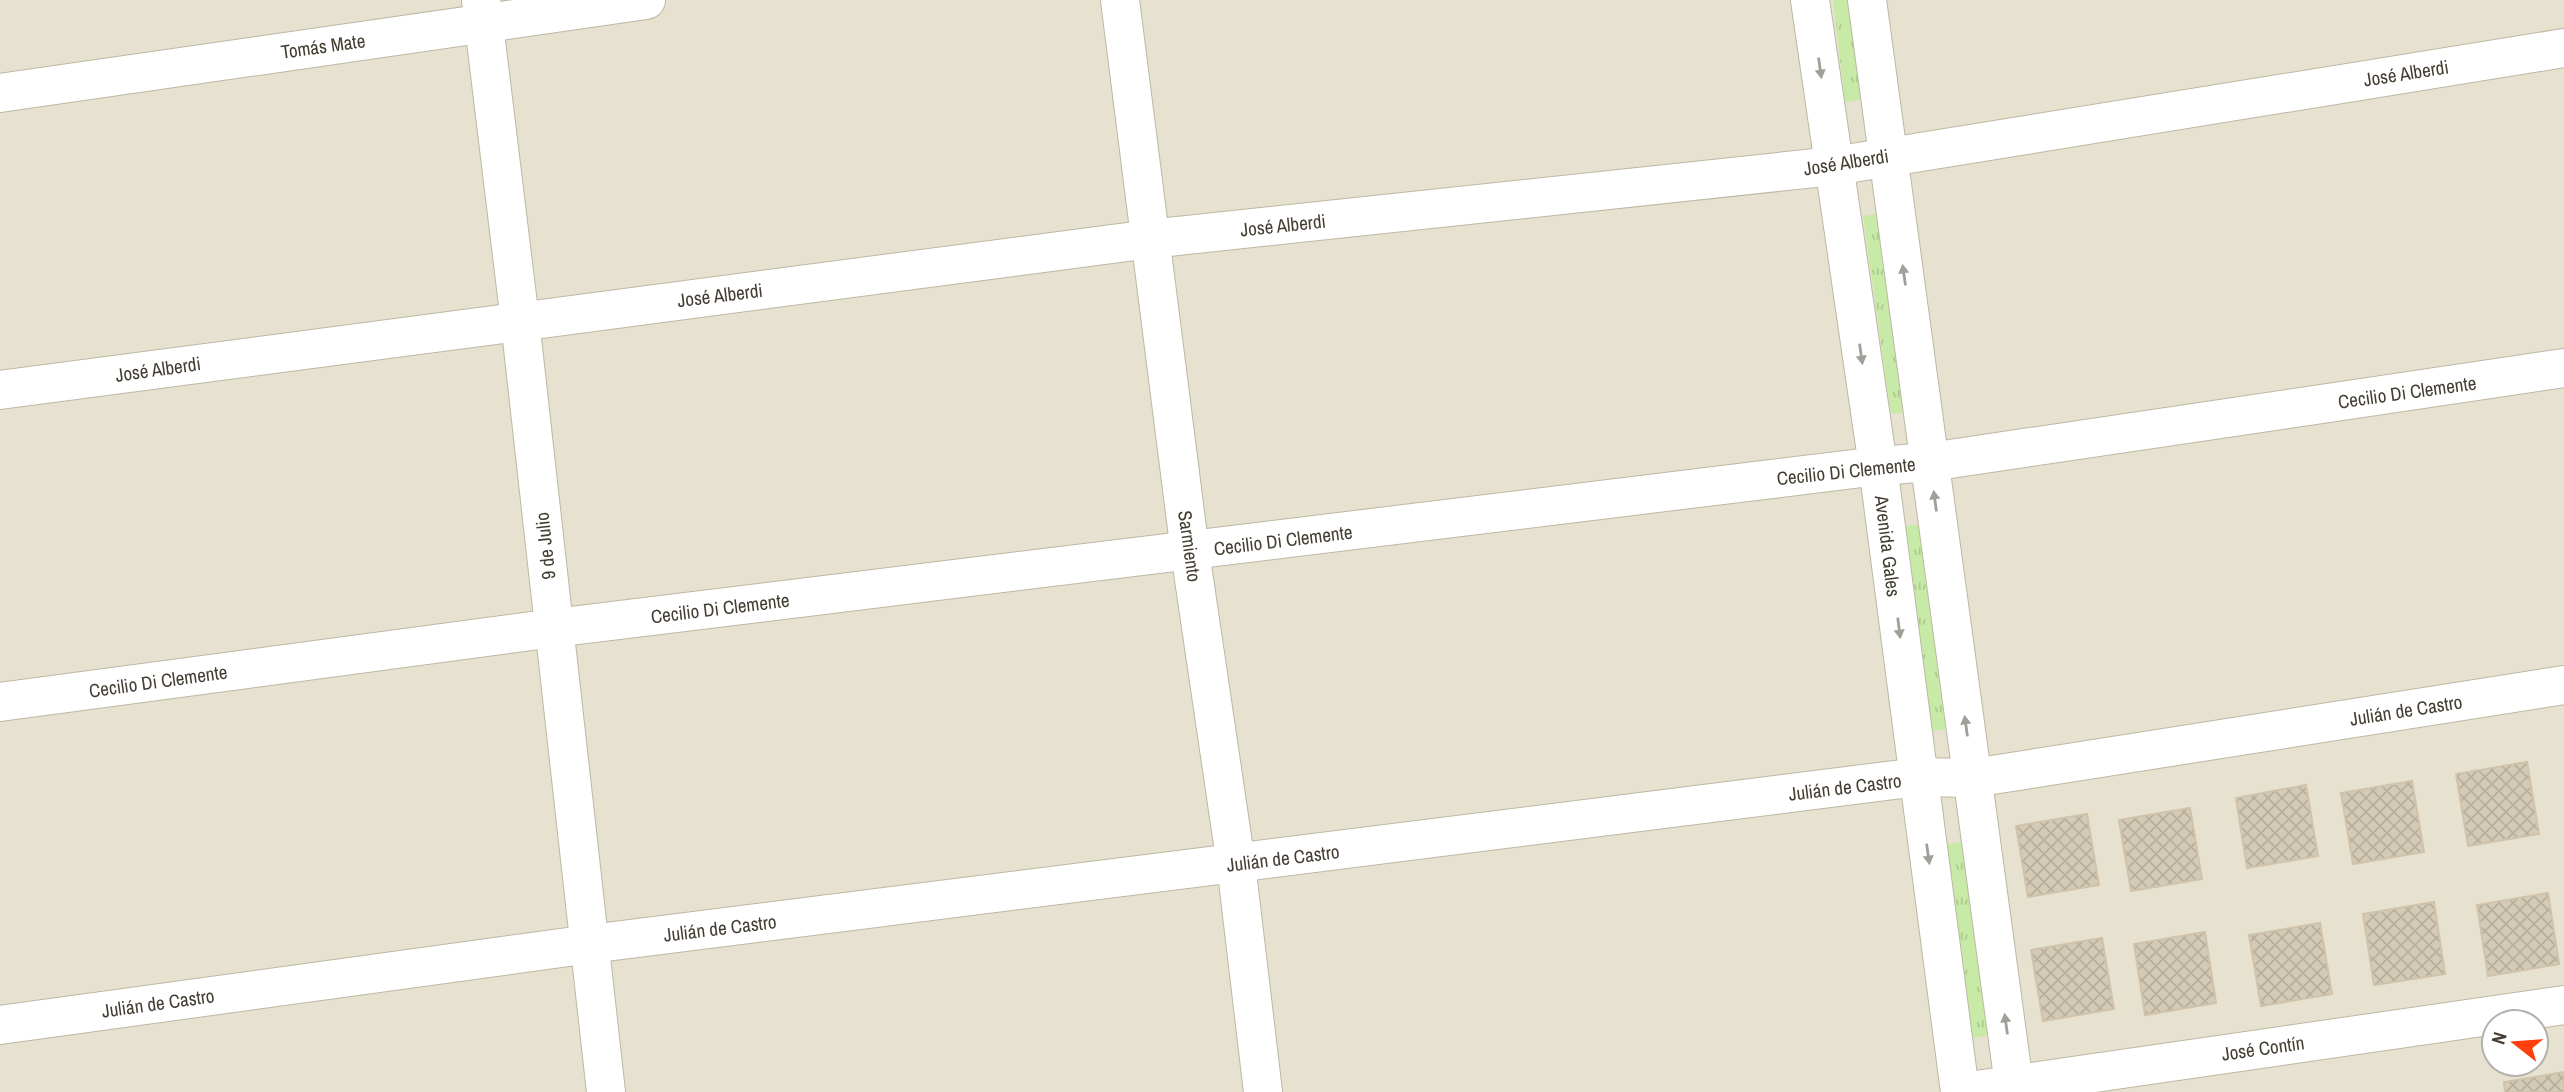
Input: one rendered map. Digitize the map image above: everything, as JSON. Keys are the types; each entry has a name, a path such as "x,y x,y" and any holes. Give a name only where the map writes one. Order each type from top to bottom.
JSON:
{"street":[{"name":"Tomás Mate","path":"0,93 483,12 646,0"},
{"name":"Sarmiento","path":"1120,0 1190,552 1236,864 1264,1092"},
{"name":"Avenida Gales","path":"1810,0 1878,466 1961,1092"},
{"path":"1867,0 2015,1088"},
{"name":"9 de Julio","path":"483,12 606,1092"},
{"name":"José Alberdi","path":"0,390 1150,239 1834,166 2564,48"},
{"name":"Cecilio Di Clemente","path":"0,702 554,628 1878,466 1930,462 2564,369"},
{"name":"Julián de Castro","path":"0,1025 590,944 1918,778 1973,778 2564,685"},
{"name":"José Contín","path":"1961,1092 2015,1088 2564,1005"}],"shaded area":[{"path":"0,0 2564,0 2564,1092 0,1092"}],"green space":[{"path":"1833,0 1848,0 1861,100 1845,102"},
{"path":"1879,214 1907,412 1891,414 1863,216"},
{"path":"1920,524 1946,729 1931,731 1904,526"},
{"path":"1963,842 1989,1035 1973,1038 1947,844"}],"building":[{"path":"2527,762 2539,834 2468,846 2456,774"},
{"path":"2412,781 2424,852 2353,864 2341,793"},
{"path":"2306,785 2318,856 2247,868 2236,798"},
{"path":"2190,808 2202,879 2131,891 2119,820"},
{"path":"2087,814 2099,885 2028,897 2016,826"},
{"path":"2548,893 2559,964 2488,976 2477,905"},
{"path":"2434,902 2445,974 2374,985 2363,914"},
{"path":"2320,923 2332,994 2261,1006 2249,935"},
{"path":"2205,932 2216,1003 2145,1015 2134,944"},
{"path":"2102,938 2114,1009 2043,1021 2031,950"},
{"path":"2564,1072 2564,1092 2505,1092 2504,1082 2550,1078 2550,1074"}]}
